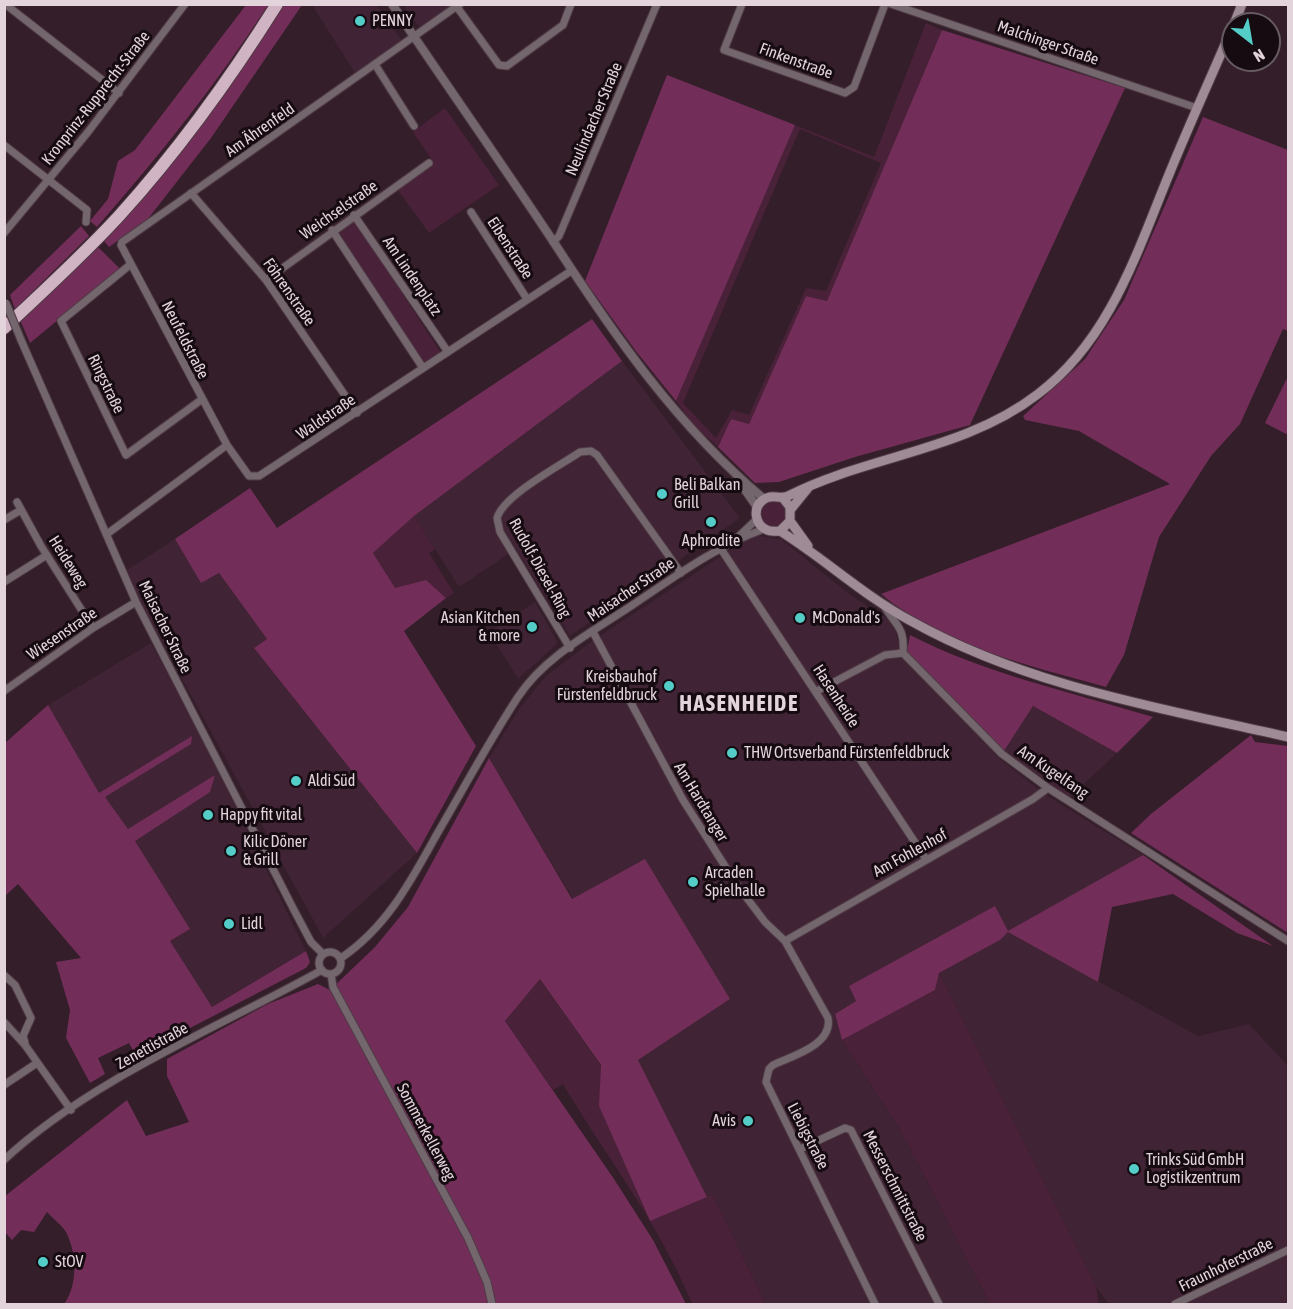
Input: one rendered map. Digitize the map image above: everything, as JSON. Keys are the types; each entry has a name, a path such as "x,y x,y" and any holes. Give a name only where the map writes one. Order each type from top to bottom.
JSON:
{"highway":[{"path":"4,328 119,216 170,155 245,56 277,4"}],"main road":[{"path":"1221,53 1111,309 1065,371 1016,410 987,426 942,443 811,484 783,498 773,496 764,499 757,507 757,519 764,529 780,531 811,550 884,606 962,647 1014,669 1104,695 1288,736"},
{"path":"780,531 790,521 791,509 811,484"},
{"path":"783,498 791,509"},
{"path":"790,521 811,550"}],"street":[{"path":"5,4 118,93"},
{"name":"Kronprinz-Rupprecht-Straße","path":"4,233 118,93 185,4"},
{"path":"392,4 571,271 631,356 688,427 738,478 764,499"},
{"path":"414,37 458,5 499,65 507,66 563,25 571,4"},
{"name":"Neulindacher Straße","path":"553,242 559,236 657,4"},
{"name":"Finkenstraße","path":"742,4 724,50 845,93 854,87 885,4"},
{"name":"Malchinger Straße","path":"891,4 1197,108"},
{"name":"Am Ährenfeld","path":"121,245 191,193 376,66 414,37"},
{"path":"376,66 414,126"},
{"path":"4,145 50,179"},
{"name":"Weichselstraße","path":"266,280 429,163"},
{"name":"Kronprinz-Rupprecht-Straße","path":"50,179 87,210 86,222"},
{"name":"Föhrenstraße","path":"191,193 266,280 357,413"},
{"name":"Eibenstraße","path":"471,212 527,298"},
{"name":"Am Lindenplatz","path":"354,215 448,352"},
{"path":"332,231 423,368"},
{"name":"Neufeldstraße","path":"121,245 201,400 227,445"},
{"name":"Ringstraße","path":"131,264 62,321 126,455 201,400"},
{"name":"Waldstraße","path":"227,445 249,476 259,476 571,271"},
{"name":"Maisacher Straße","path":"5,301 136,602 294,910 311,942 323,954"},
{"path":"107,534 227,445"},
{"name":"Rudolf-Diesel-Ring","path":"570,648 500,532 497,518 503,506 515,496 580,452 591,450 597,456 681,573"},
{"path":"738,478 757,507"},
{"name":"Heideweg","path":"4,520 19,506 93,628"},
{"name":"Maisacher Straße","path":"735,541 757,519"},
{"name":"Maisacher Straße","path":"341,958 367,939 388,916 518,697 533,677 570,648 681,573 735,541 764,529"},
{"name":"Hasenheide","path":"721,549 926,859"},
{"path":"4,582 47,555"},
{"name":"Wiesenstraße","path":"4,691 93,628 136,602"},
{"path":"817,691 885,655 903,653 904,637 899,623 884,606"},
{"name":"Am Hardtanger","path":"593,632 663,765 716,852 765,922 785,941 821,1005"},
{"name":"Am Kugelfang","path":"903,653 1002,754 1048,788 1288,941"},
{"name":"Am Fohlenhof","path":"785,941 1033,799 1048,788"},
{"path":"334,952 341,958 340,969 331,974 322,970 319,962 323,954 334,952"},
{"name":"Zenettistraße","path":"4,1160 71,1110 119,1079 322,970"},
{"name":"Sommerkellerweg","path":"331,974 333,987 468,1238 487,1282 492,1305"},
{"path":"4,975 15,985 31,1018 23,1036 25,1045"},
{"name":"Liebigstraße","path":"821,1005 830,1026 826,1036 819,1042 773,1065 766,1077 773,1099 800,1149 875,1305"},
{"path":"4,1022 25,1045 71,1110"},
{"path":"4,1085 37,1063"},
{"name":"Messerschmittstraße","path":"800,1149 845,1128 851,1130 939,1305"},
{"name":"Fraunhoferstraße","path":"1175,1305 1288,1250"}],"shaded area":[{"path":"246,5 268,5 187,119 97,227 90,221 108,199 118,161 135,150"},
{"path":"283,5 302,5 211,138 147,220 109,247 103,240"},
{"path":"312,5 377,5 403,42 357,76"},
{"path":"403,5 453,5 419,27"},
{"path":"926,23 942,30 827,301 806,296 749,424 731,419 718,447 694,425 676,401 795,125 874,157","holes":["800,129 881,163 826,291 806,288 749,415 732,410 716,438 683,403"]},
{"path":"942,30 1125,88 970,425 855,457 779,482 755,483 718,447 731,419 749,424 806,296 827,301"},
{"path":"667,75 795,125 676,401 635,350 585,281"},
{"path":"445,108 499,185 429,233 397,189 434,163 413,132"},
{"path":"1203,117 1288,150 1288,331 1283,329 1240,424 1211,456 1159,537 1124,655 1106,687 988,652 932,628 881,594 1170,484 1079,431 1025,420 1023,416 1085,359 1124,300"},
{"path":"355,221 441,353 424,365 338,233"},
{"path":"81,226 89,236 15,309 10,295"},
{"path":"97,246 120,269 30,343 20,320"},
{"path":"592,319 622,361 414,516 373,553 395,588 426,580 446,598 404,631 476,746 417,853 254,648 267,639 219,573 201,583 175,539 250,488 277,528"},
{"path":"622,361 740,518 570,636 516,549 459,587 414,516"},
{"path":"1288,376 1288,435 1265,423"},
{"path":"774,501 783,505 787,514 783,523 774,527 765,523 761,514 765,505"},
{"path":"414,516 435,549 429,553 454,593 446,598 425,580 395,589 373,553"},
{"path":"753,535 781,539 849,594 894,623 901,657 1000,759 1046,795 1143,855 1009,932 1198,1036 1249,1024 1288,1066 1288,1304 1109,1304 1096,1287 939,973 1000,940 1008,932 849,986 856,1001 835,1014 842,1040 901,1131 990,1304 766,1304 712,1194 707,1197 638,1060 730,999 573,899 489,758 519,709 546,676 592,641"},
{"path":"175,539 201,582 219,573 267,639 254,648 417,853 323,938 140,601 127,570"},
{"path":"535,602 558,643 518,679 489,632"},
{"path":"910,635 968,661 1153,717 1117,753 1033,706 1004,751 907,652"},
{"path":"151,643 199,732 306,951 212,1007 170,941 189,929 99,794 48,705"},
{"path":"48,705 99,793 192,736 191,744 105,797 128,829 215,775 210,792 135,841 190,929 170,941 212,1007 306,951 310,962 306,968 136,1056 129,1043 98,1058 105,1074 90,1083 66,1038 70,1010 56,962 81,958 18,884 5,896 5,743"},
{"path":"1033,706 1117,753 1070,797 1052,787 1004,751"},
{"path":"1251,735 1255,742 1288,746 1288,933 1131,833 1151,814"},
{"path":"489,758 572,899 645,859 730,999 638,1060 707,1197 650,1221 599,1106 601,1065 540,979 505,1021 614,1179 653,1240 686,1304 64,1304 69,1297 74,1279 74,1259 66,1232 47,1212 34,1232 21,1230 12,1240 5,1232 5,1196 127,1100 146,1136 189,1122 167,1076 167,1059 268,1004 318,984 330,990 375,947 408,907"},
{"path":"1143,855 1273,946 1237,933 1173,894 1112,907 1098,982 1008,932 1000,940 939,973 935,990 842,1040 835,1014 856,1001 849,986 995,906 1008,931"},
{"path":"939,973 1096,1287 1099,1304 990,1304 901,1131 842,1040 935,990"},
{"path":"540,979 601,1066 600,1107 648,1218 563,1084 553,1090 505,1021"},
{"path":"712,1194 766,1304 692,1304 665,1247 649,1220"}],"place":[{"name":"PENNY","path":"360,21"},
{"name":"Beli Balkan Grill","path":"662,494"},
{"name":"Aphrodite","path":"711,522"},
{"name":"McDonald's","path":"800,618"},
{"name":"Asian Kitchen & more","path":"532,627"},
{"name":"Kreisbauhof Fürstenfeldbruck","path":"669,686"},
{"name":"THW Ortsverband Fürstenfeldbruck","path":"732,753"},
{"name":"Aldi Süd","path":"296,781"},
{"name":"Happy fit vital","path":"208,815"},
{"name":"Kilic Döner & Grill","path":"231,851"},
{"name":"Arcaden Spielhalle","path":"693,882"},
{"name":"Lidl","path":"229,924"},
{"name":"Avis","path":"748,1121"},
{"name":"Trinks Süd GmbH Logistikzentrum","path":"1134,1169"},
{"name":"StOV","path":"43,1262"}],"district":[{"name":"HASENHEIDE","path":"739,704"}]}
